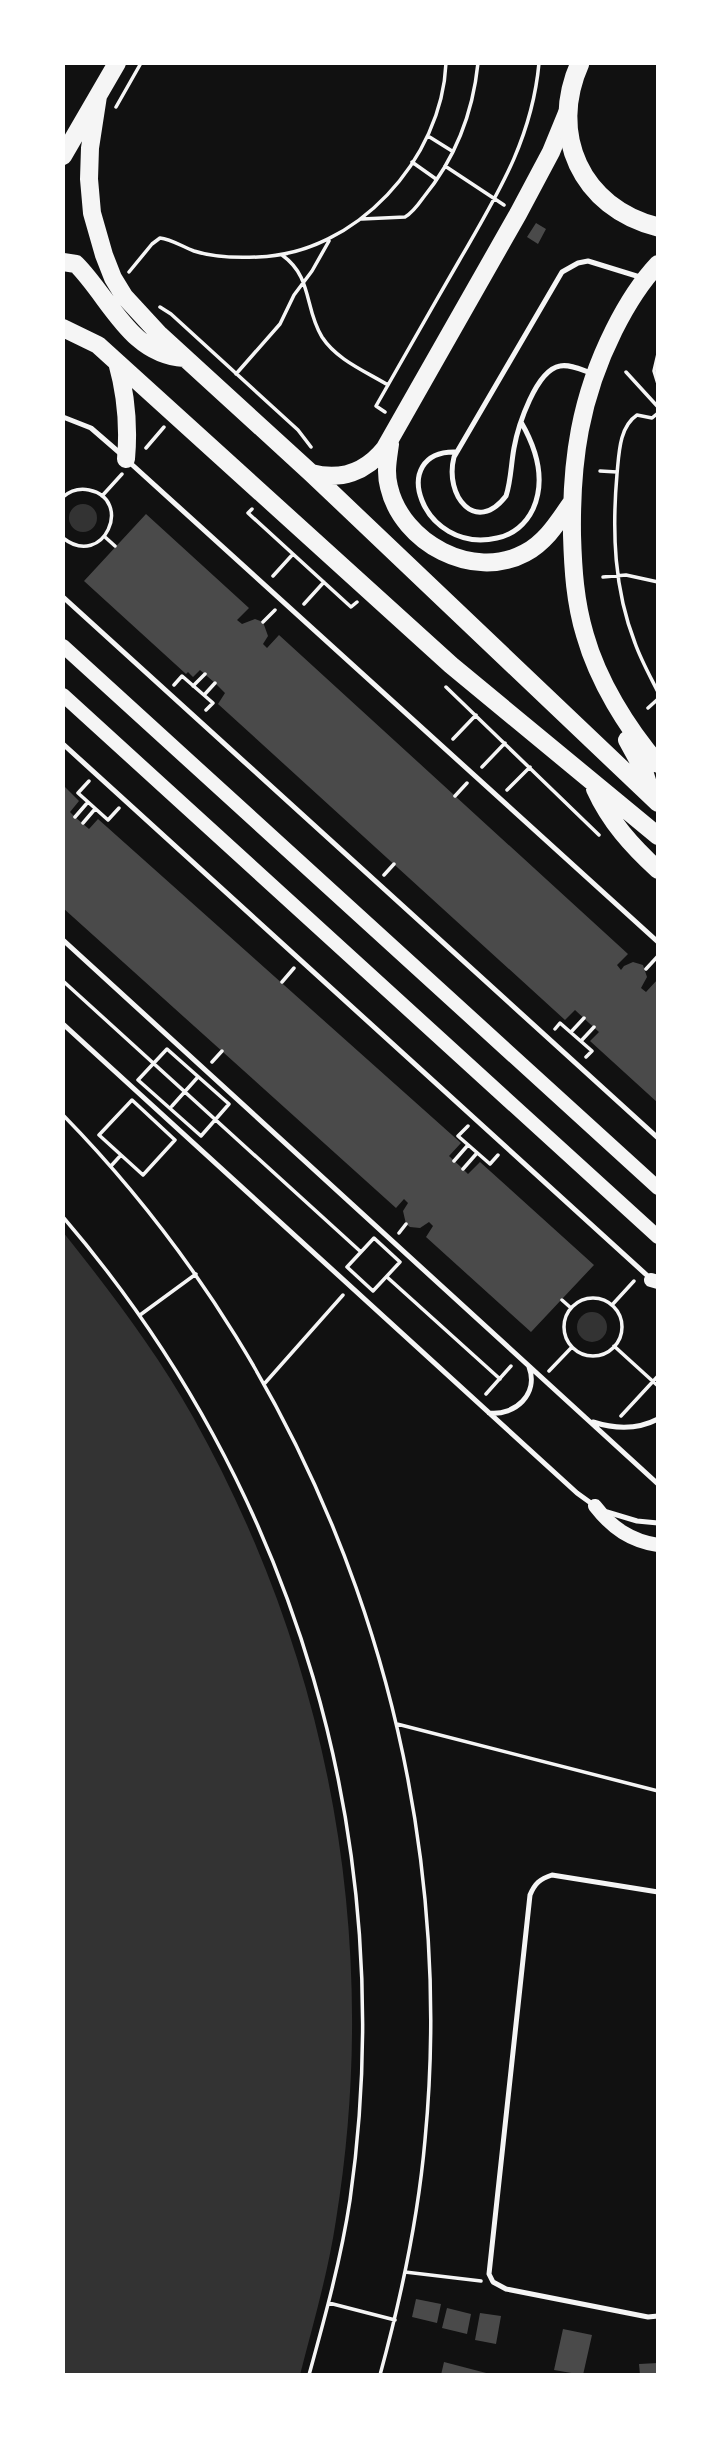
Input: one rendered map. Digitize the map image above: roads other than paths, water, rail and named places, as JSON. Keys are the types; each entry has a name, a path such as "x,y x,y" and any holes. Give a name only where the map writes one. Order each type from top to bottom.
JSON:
{"highway":[{"path":"580,63 569,93 567,113 570,142 588,181 597,193 619,211 658,227"}],"main road":[{"path":"63,156 117,63"},
{"path":"569,93 570,63"},
{"path":"63,130 98,96"},
{"path":"98,96 90,148 89,179 97,234 113,278 124,296 184,358 311,473 655,800"},
{"path":"311,473 330,477 358,471 378,457 518,214 551,152 567,113"},
{"path":"63,262 76,264 109,308 143,343 161,355 184,358"},
{"path":"658,264 645,278 619,319 594,374 580,425 574,461 572,502 573,563 579,612 593,660 634,732 658,764"},
{"path":"63,316 85,331 450,665 658,836"},
{"path":"63,328 98,345"},
{"path":"117,362 126,400 128,461"},
{"path":"391,437 387,477 397,508 425,540 461,560 499,562 524,554 545,538 572,502"},
{"path":"63,646 658,1188"},
{"path":"63,695 658,1237"},
{"path":"617,704 621,727 645,771 655,800"},
{"path":"593,783 623,836 658,870"},
{"path":"595,1506 603,1517 623,1534 635,1540 658,1545"}],"lane":[{"path":"594,374 565,365 552,368 542,378 521,422 514,444 506,496 494,508 480,511 461,502 453,488 451,468 457,452 562,272 588,261 645,278"},
{"path":"63,417 91,428 658,942"},
{"path":"457,452 441,453 422,468 418,490 425,508 442,528 465,538 490,540 512,533 528,517 537,498 535,453 521,422"},
{"path":"63,597 658,1138"},
{"path":"63,744 473,1120 656,1283"},
{"path":"63,940 658,1483"},
{"path":"63,1024 577,1493 595,1506 622,1517 658,1523"},
{"path":"489,1413 507,1413 526,1397 531,1381 528,1364"},
{"path":"591,1421 622,1427 643,1425 658,1419"},
{"path":"658,1892 552,1875 542,1878 534,1885 530,1895 489,2274 493,2282 506,2289 648,2317 658,2316"}]}
